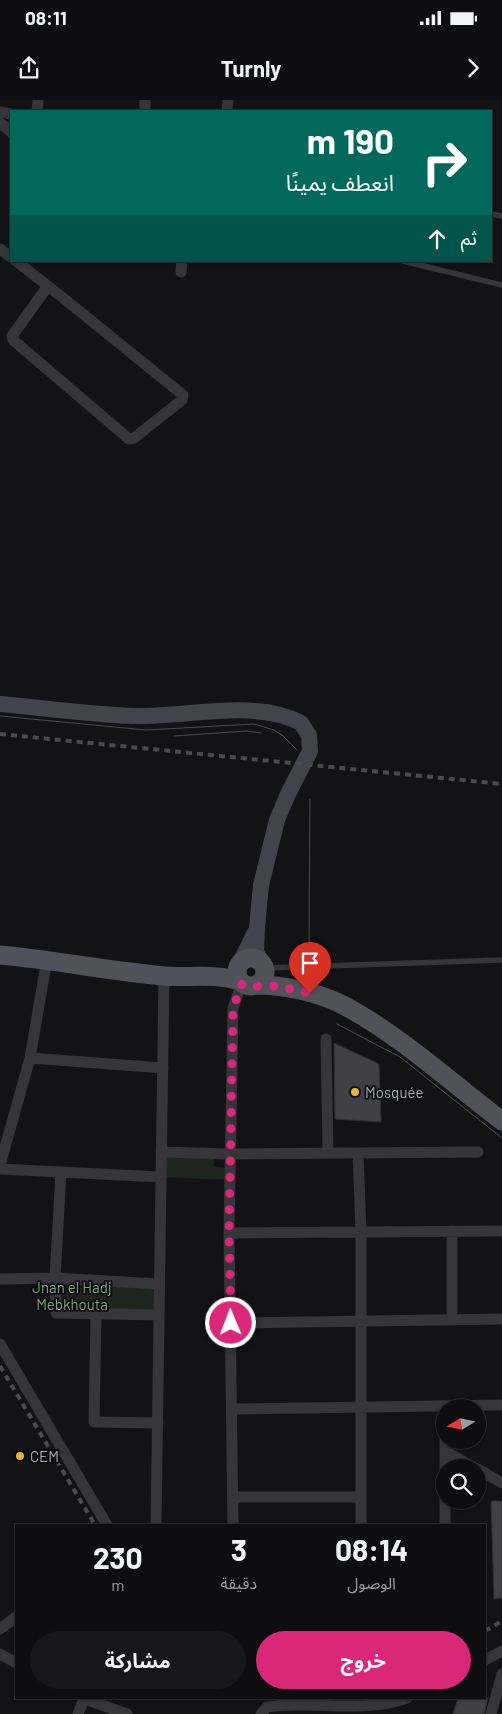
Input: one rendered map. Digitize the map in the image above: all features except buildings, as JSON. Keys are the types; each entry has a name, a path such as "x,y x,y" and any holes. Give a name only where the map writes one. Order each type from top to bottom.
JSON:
{"main road":[{"path":"0,955 47,959 164,976 254,974 341,1004 396,1039 502,1121"}],"street":[{"path":"0,123 10,131"},
{"path":"17,262 48,286 183,395 182,400 134,438 129,439 49,371 12,338 48,286"},
{"path":"0,704 132,716 257,712 274,714 302,723 309,735 310,751 277,820 261,885 256,927 254,974 233,1008 229,1232 233,1524"},
{"path":"0,1165 30,1058 47,959"},
{"path":"156,1524 164,976"},
{"path":"326,1039 328,1153"},
{"path":"30,1058 163,1068"},
{"path":"161,1152 231,1154 478,1152"},
{"path":"358,1153 361,1232 361,1524"},
{"path":"0,1169 161,1177"},
{"path":"61,1172 56,1313 158,1315"},
{"path":"452,1231 452,1320"},
{"path":"229,1232 502,1231"},
{"path":"0,1279 56,1278 159,1284"},
{"path":"96,1313 94,1422 158,1423"},
{"path":"231,1323 502,1319"},
{"path":"0,1344 106,1524"},
{"path":"486,1406 502,1405"},
{"path":"232,1409 436,1407"},
{"path":"450,1449 464,1459"},
{"path":"486,1474 502,1483"},
{"path":"234,1497 361,1497"},
{"path":"445,1509 445,1524"},
{"path":"0,1630 15,1618"},
{"path":"486,1659 502,1651"},
{"path":"0,1654 15,1662"},
{"path":"491,1714 502,1674"},
{"path":"78,1714 83,1699"},
{"path":"86,1699 127,1714"},
{"path":"261,1714 267,1707 289,1704 364,1708 403,1699"}],"lane":[{"path":"407,262 502,285"},
{"path":"254,974 502,960"}],"green space":[{"path":"161,1152 214,1154 214,1167 231,1168 231,1180 161,1177"},
{"name":"Jnan el Hadj Mebkhouta","path":"55,1278 159,1284 158,1315 56,1313"}],"tram line":[{"path":"0,716 146,730 254,724 274,730 297,750"},
{"path":"174,736 247,731 261,733"},
{"path":"309,949 310,799"},
{"path":"337,1024 400,1057 502,1138"}],"railway":[{"path":"0,734 502,784"},
{"path":"0,1366 94,1524"},
{"path":"486,1630 502,1621"}],"place":[{"name":"Mosquée","path":"355,1092"},
{"name":"CEM","path":"20,1456"}],"route":[{"path":"231,1323 229,1232 233,1008 242,984 250,986 276,986 310,993"}]}
